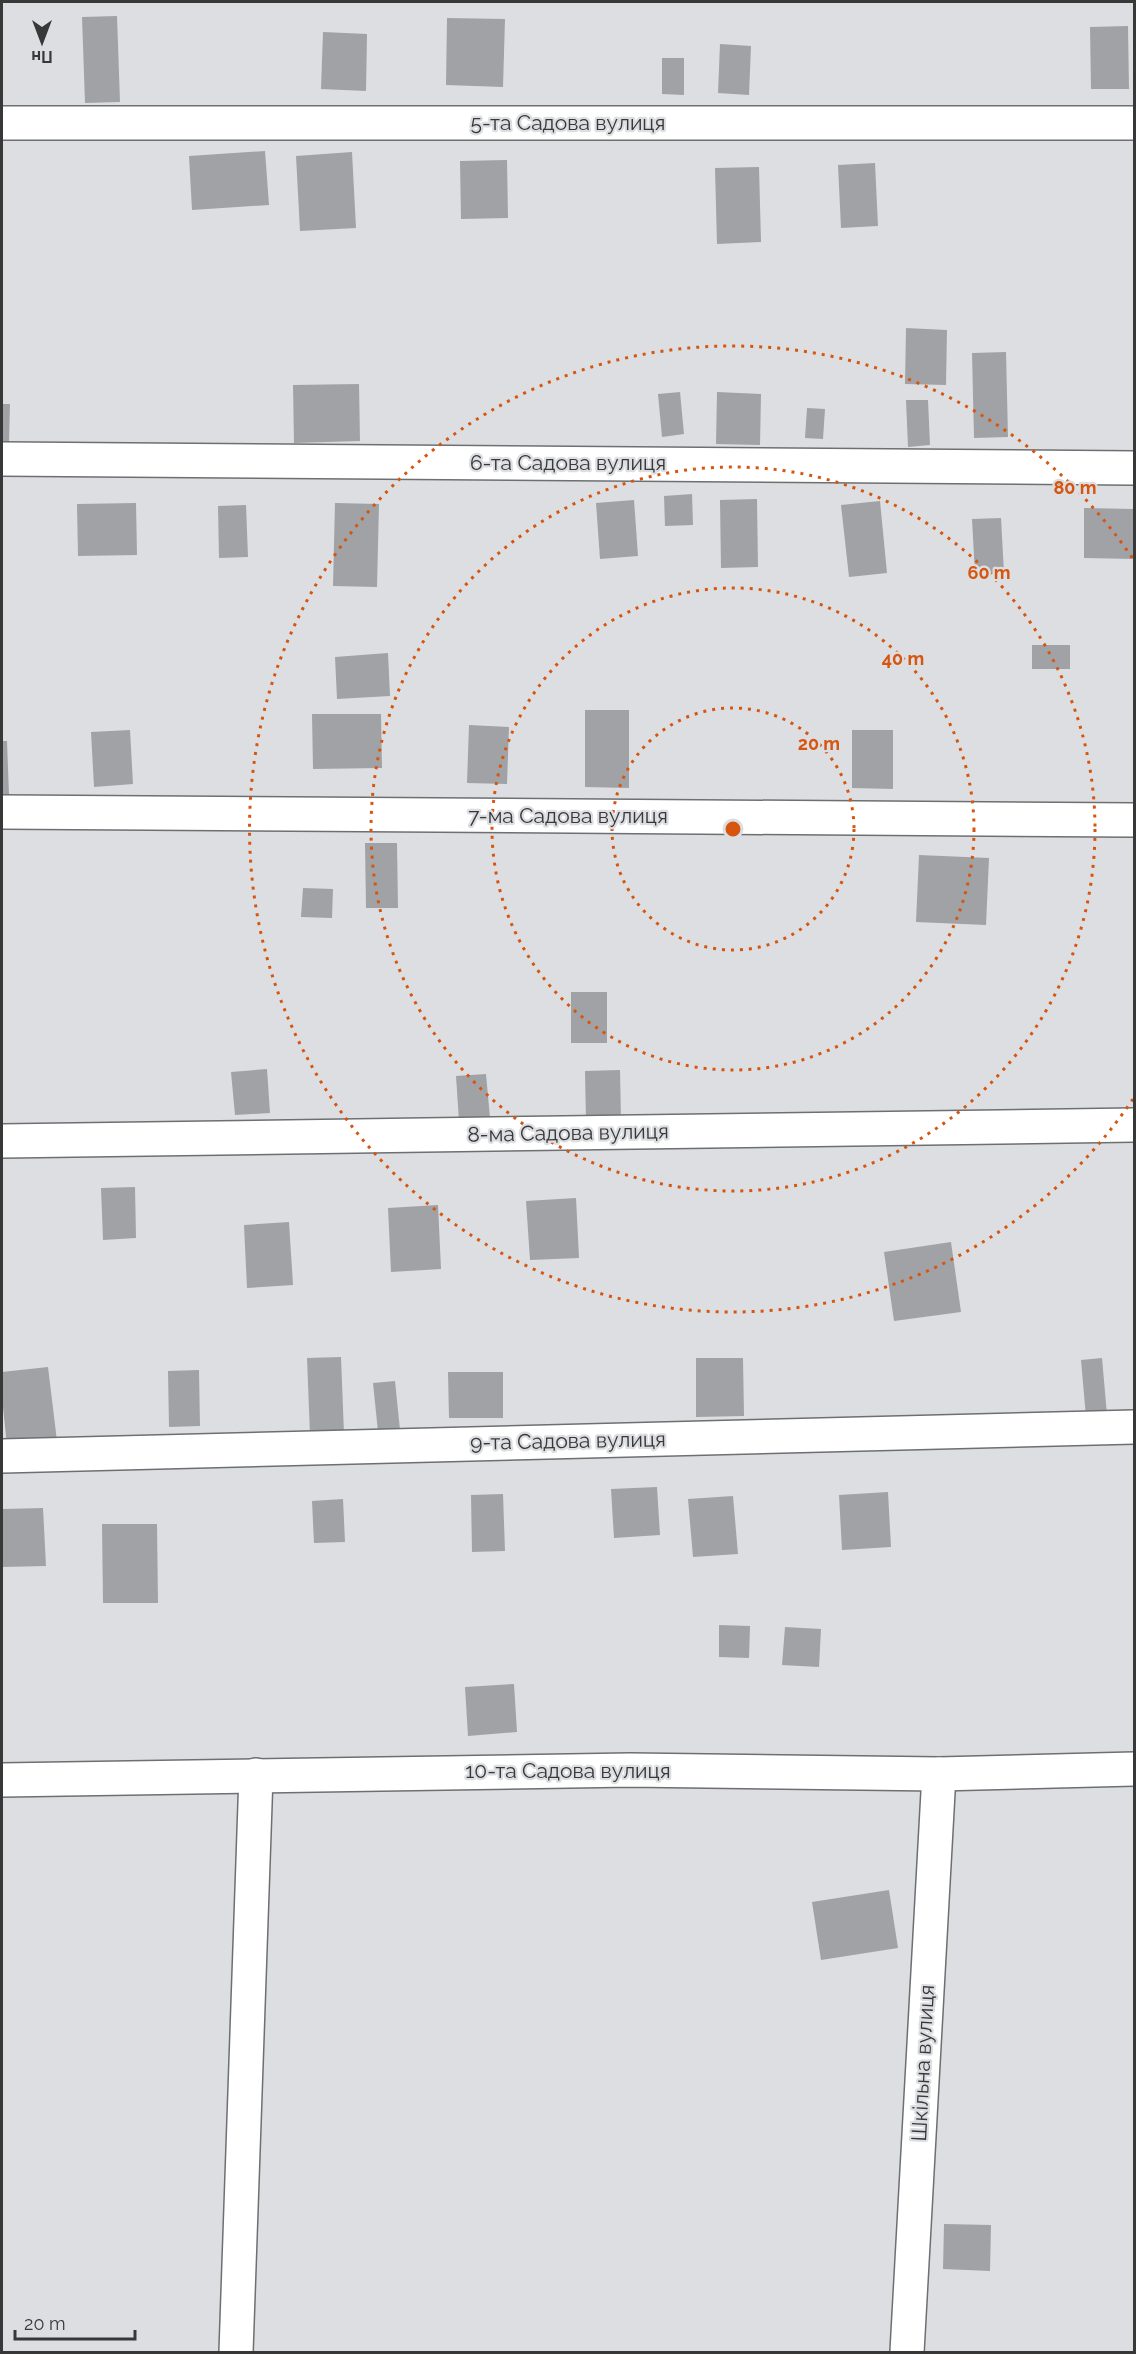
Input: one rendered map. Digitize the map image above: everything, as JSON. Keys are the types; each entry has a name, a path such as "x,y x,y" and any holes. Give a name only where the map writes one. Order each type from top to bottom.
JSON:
{"street":[{"name":"5-та Садова вулиця","path":"2,123 1134,123"},
{"name":"6-та Садова вулиця","path":"2,459 1134,468"},
{"name":"7-ма Садова вулиця","path":"2,812 1134,820"},
{"name":"8-ма Садова вулиця","path":"2,1141 1134,1125"},
{"name":"9-та Садова вулиця","path":"2,1456 1134,1427"},
{"name":"10-та Садова вулиця","path":"2,1780 630,1770 939,1774 1134,1769"},
{"name":"Шкільна вулиця","path":"907,2352 939,1774"},
{"path":"236,2352 256,1775"}],"building":[{"path":"117,16 120,102 85,103 82,17"},
{"path":"447,18 505,19 503,87 446,85"},
{"path":"1128,26 1129,89 1091,89 1090,27"},
{"path":"323,32 367,34 366,91 321,89"},
{"path":"720,44 751,46 749,95 718,93"},
{"path":"662,58 684,58 684,95 662,94"},
{"path":"265,151 269,205 192,210 189,156"},
{"path":"352,152 356,228 300,231 296,156"},
{"path":"507,160 508,218 461,219 460,161"},
{"path":"875,163 878,226 841,228 838,165"},
{"path":"759,167 761,242 717,244 715,168"},
{"path":"906,328 947,330 946,385 905,384"},
{"path":"1006,352 1008,437 974,438 972,353"},
{"path":"359,384 360,441 294,443 293,385"},
{"path":"680,392 684,434 662,437 658,394"},
{"path":"717,392 761,394 760,445 716,444"},
{"path":"906,400 928,400 930,445 908,447"},
{"path":"2,404 10,404 9,442 2,442"},
{"path":"807,408 825,409 823,439 805,438"},
{"path":"692,494 693,525 665,526 664,496"},
{"path":"757,499 758,567 721,568 720,500"},
{"path":"634,500 638,556 600,559 596,503"},
{"path":"880,501 887,573 849,577 841,505"},
{"path":"136,503 137,555 78,556 77,504"},
{"path":"335,503 379,504 377,587 333,586"},
{"path":"246,505 248,557 219,558 218,506"},
{"path":"1084,508 1134,509 1134,559 1084,558"},
{"path":"1001,518 1004,573 975,575 972,519"},
{"path":"1032,645 1070,645 1070,669 1032,669"},
{"path":"388,653 390,696 337,699 335,657"},
{"path":"585,710 629,710 629,788 585,787"},
{"path":"312,714 381,714 382,768 313,769"},
{"path":"469,725 509,727 507,784 467,783"},
{"path":"130,730 133,784 94,787 91,732"},
{"path":"852,730 893,730 893,789 852,788"},
{"path":"2,741 7,741 9,795 2,795"},
{"path":"365,843 397,843 398,908 366,908"},
{"path":"919,855 989,858 986,925 916,922"},
{"path":"303,888 333,889 332,918 301,917"},
{"path":"571,992 607,992 607,1043 571,1043"},
{"path":"267,1069 270,1113 235,1115 231,1072"},
{"path":"620,1070 621,1121 586,1122 585,1071"},
{"path":"486,1074 490,1118 459,1121 456,1076"},
{"path":"135,1187 136,1238 103,1240 101,1188"},
{"path":"576,1198 579,1258 530,1260 526,1201"},
{"path":"438,1205 441,1269 391,1272 388,1208"},
{"path":"289,1222 293,1285 247,1288 244,1225"},
{"path":"951,1242 961,1312 894,1321 884,1252"},
{"path":"341,1357 344,1434 310,1435 307,1358"},
{"path":"696,1358 743,1358 744,1416 696,1417"},
{"path":"1102,1358 1107,1415 1086,1417 1081,1360"},
{"path":"48,1367 57,1441 7,1446 2,1372"},
{"path":"199,1370 200,1426 169,1427 168,1371"},
{"path":"448,1372 503,1372 503,1418 449,1418"},
{"path":"395,1381 400,1430 378,1432 373,1383"},
{"path":"657,1487 660,1535 614,1538 611,1489"},
{"path":"888,1492 891,1547 842,1550 839,1495"},
{"path":"503,1494 505,1551 472,1552 471,1495"},
{"path":"733,1496 738,1554 693,1557 688,1499"},
{"path":"343,1499 345,1542 314,1543 312,1501"},
{"path":"43,1508 46,1566 2,1567 2,1509"},
{"path":"102,1524 157,1524 158,1603 103,1603"},
{"path":"719,1625 750,1626 749,1658 719,1657"},
{"path":"785,1627 821,1629 819,1667 782,1665"},
{"path":"514,1684 517,1732 468,1736 465,1687"},
{"path":"889,1890 898,1948 821,1960 812,1902"},
{"path":"944,2224 991,2225 990,2271 943,2269"}]}
